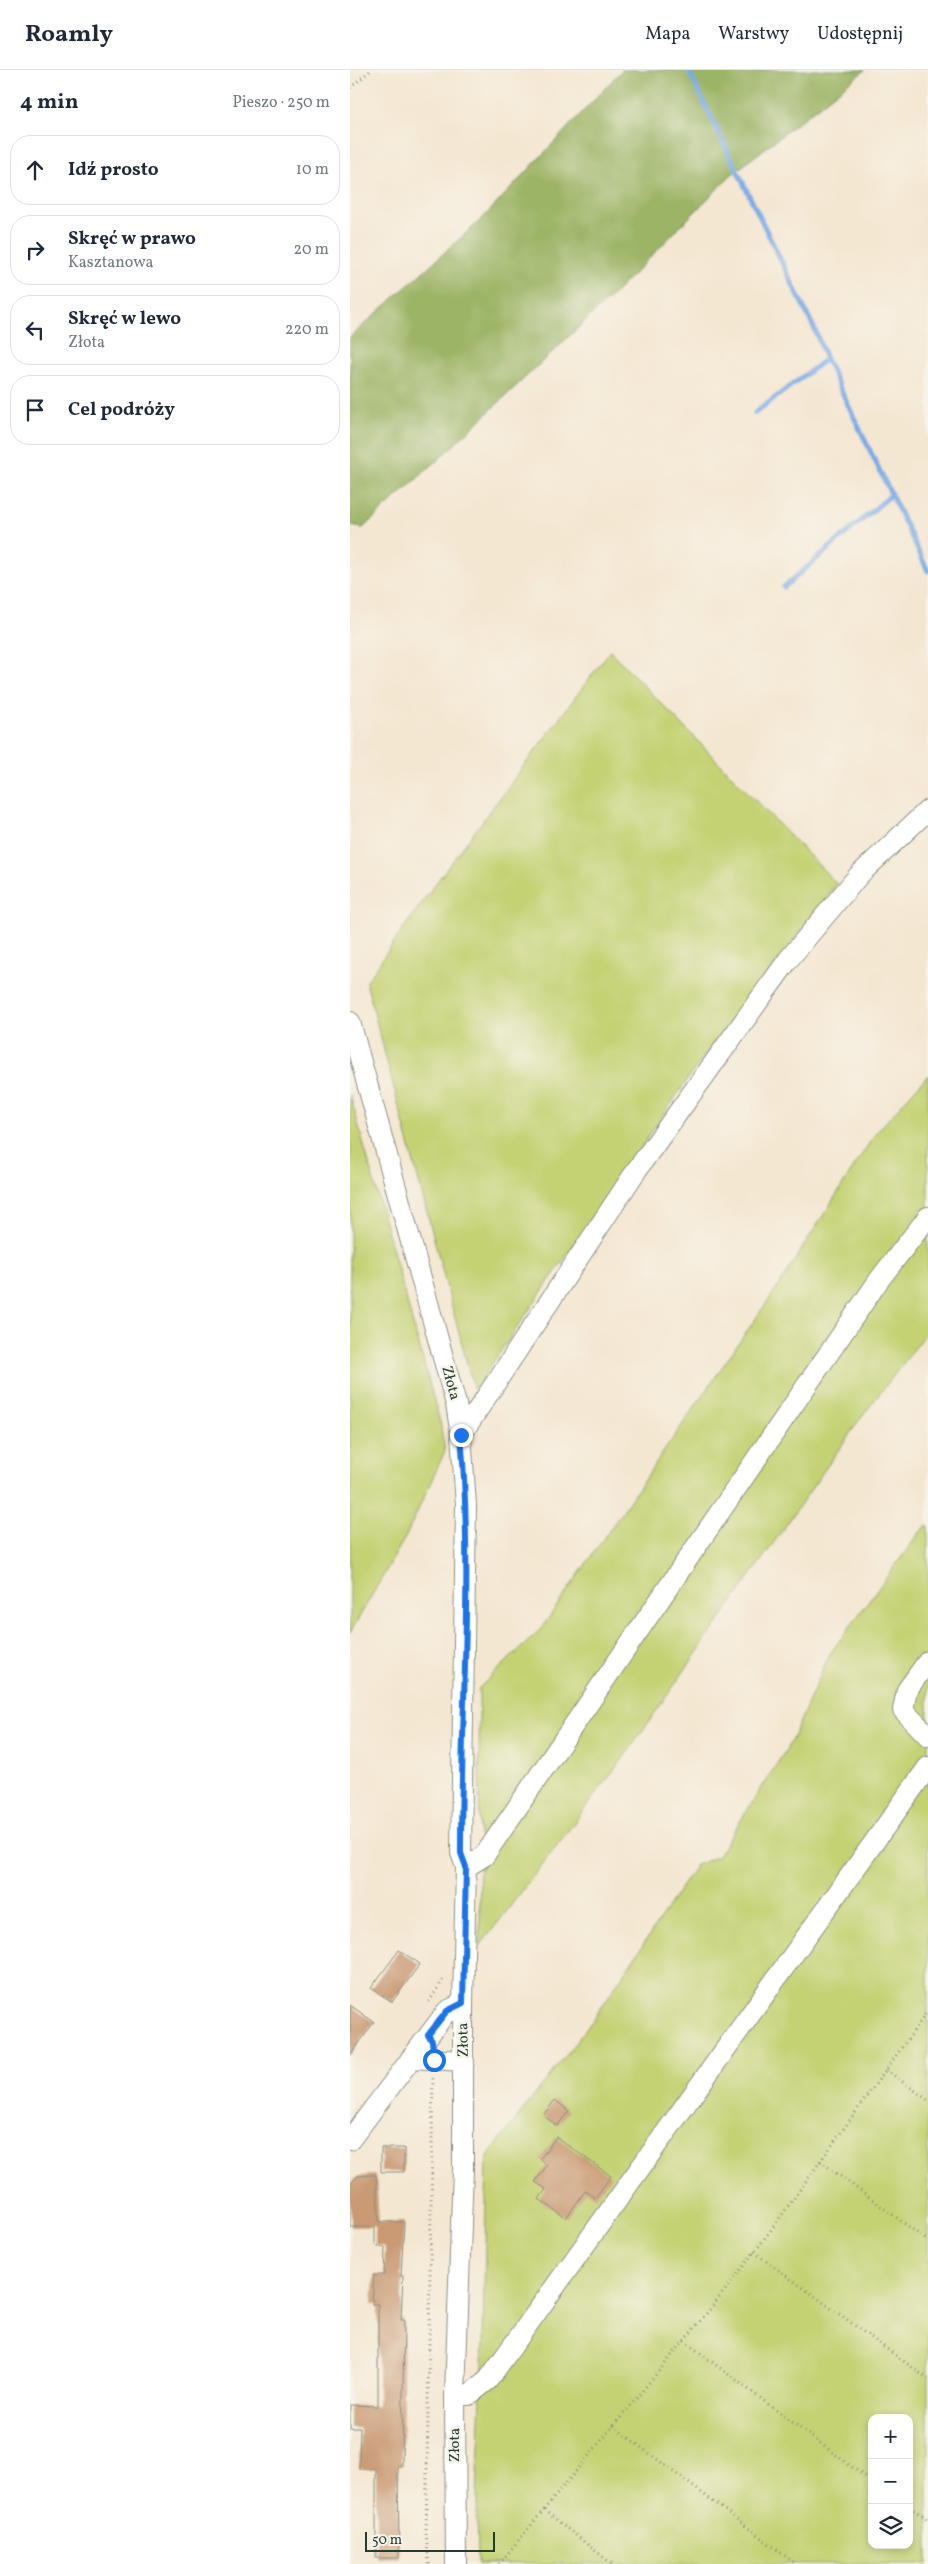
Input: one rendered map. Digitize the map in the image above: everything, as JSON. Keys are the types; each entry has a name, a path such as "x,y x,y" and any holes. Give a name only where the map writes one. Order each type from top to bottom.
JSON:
{"street":[{"path":"461,1435 638,1168 788,960 860,875 928,810"},
{"name":"Złota","path":"350,1022 453,1394 461,1435 466,1505 461,1853 466,1867 463,2003 464,2169 455,2394 456,2564"},
{"path":"466,1867 484,1856 879,1280 928,1217"},
{"path":"928,1661 907,1690 903,1710 928,1736"},
{"path":"455,2394 469,2395 488,2380 928,1767"},
{"path":"350,2140 447,2011 463,2003"},
{"path":"411,2058 464,2061"}],"path":[{"path":"350,88 371,70"},
{"path":"424,2010 446,1973"},
{"path":"499,2564 684,2341 754,2252 928,2011"},
{"path":"429,2564 426,2533 426,2480 434,2060"},
{"path":"886,2070 928,2100"},
{"path":"820,2162 928,2241"},
{"path":"754,2252 928,2379"},
{"path":"684,2341 868,2479"},
{"path":"613,2426 796,2564"},
{"path":"544,2510 612,2564"},
{"path":"913,2510 928,2519"}],"green space":[{"path":"622,70 865,70 731,175 615,293 441,457 363,528 350,526 350,337 483,218"},
{"path":"610,651 837,884 703,1057 474,1390 366,982 433,887"},
{"path":"928,1075 928,1331 860,1419 627,1753 480,1946 479,1688 541,1629 779,1285 875,1134"},
{"path":"350,1095 440,1422 445,1451 406,1536 350,1633"},
{"path":"928,1525 928,2564 478,2564 477,2500 487,2157 593,2020 696,1865 718,1856 791,1742 829,1655 920,1532"}],"building":[{"path":"399,1950 420,1964 392,2002 371,1988"},
{"path":"350,2005 374,2022 350,2056"},
{"path":"555,2100 569,2111 557,2126 543,2115"},
{"path":"556,2137 611,2176 595,2198 585,2191 566,2218 539,2199 546,2189 535,2182 547,2165 540,2159"},
{"path":"381,2148 404,2148 404,2172 381,2172"},
{"path":"376,2175 379,2222 404,2222 401,2276 403,2276 401,2320 404,2320 402,2466 398,2466 399,2558 376,2558 376,2469 359,2469 360,2428 350,2428 350,2405 378,2406 378,2304 372,2304 374,2275 384,2275 385,2247 375,2246 375,2227 350,2227 350,2184 358,2176"}],"waterway":[{"path":"688,70 815,330 826,359 928,571"},
{"path":"755,413 826,359"},
{"path":"784,587 891,495"}],"route":[{"path":"434,2060 432,2041 428,2035 447,2011 463,2003 466,1867 461,1853 461,1751 466,1579 466,1505 461,1435"}]}
